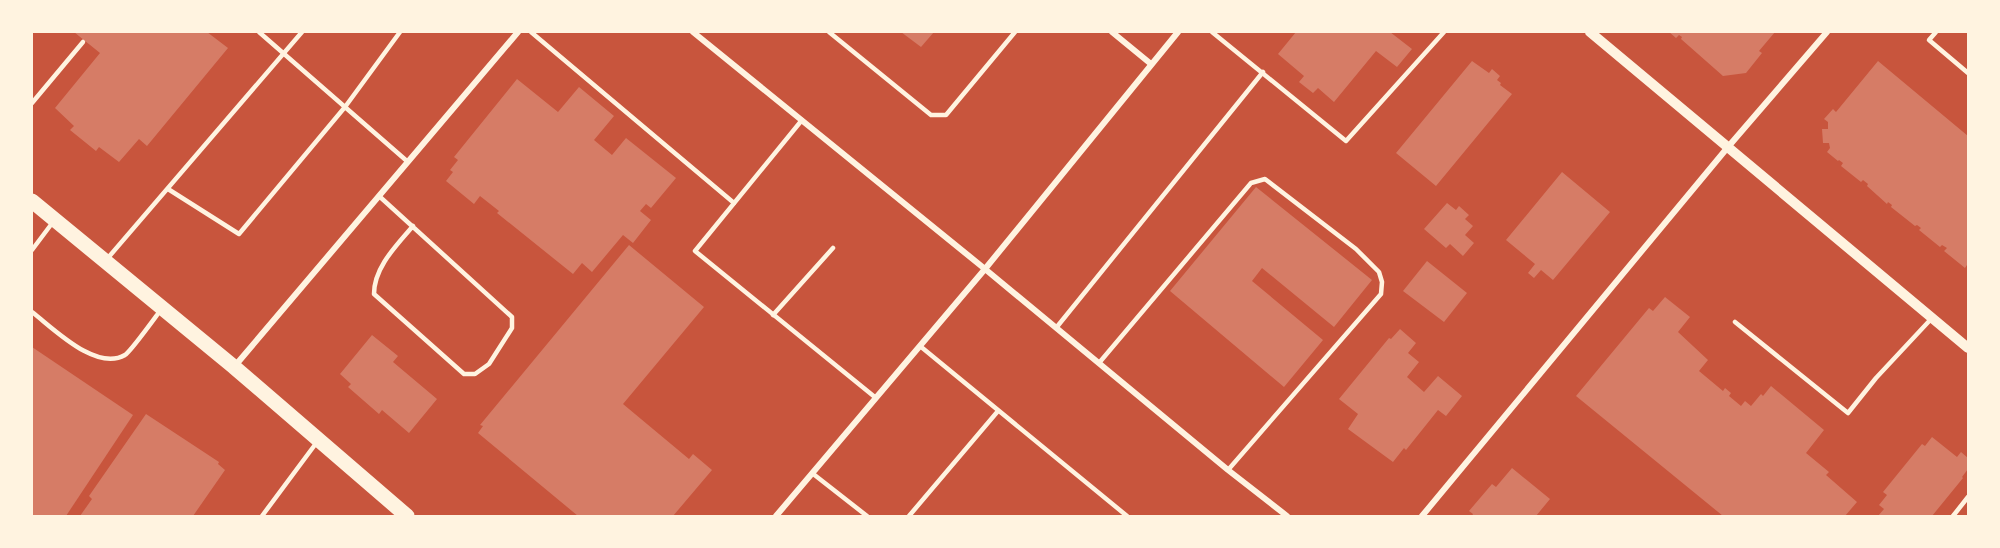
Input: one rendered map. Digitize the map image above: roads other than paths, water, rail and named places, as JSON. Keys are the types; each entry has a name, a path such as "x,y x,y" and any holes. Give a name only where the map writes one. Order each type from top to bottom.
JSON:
{"main road":[{"path":"32,201 234,367 403,515"}],"street":[{"path":"234,367 518,32"},
{"path":"693,32 1287,516"},
{"path":"1112,32 1151,64"},
{"path":"776,516 985,269 1178,32"},
{"path":"1590,32 1968,348"},
{"path":"1422,516 1728,147 1827,32"}],"lane":[{"path":"259,32 408,162"},
{"path":"105,261 302,32"},
{"path":"168,189 239,234 345,107 400,32"},
{"path":"531,32 734,203"},
{"path":"829,32 931,115 946,115 1016,32"},
{"path":"1212,32 1346,141 1444,32"},
{"path":"1936,32 1929,40 1968,73"},
{"path":"32,103 83,42"},
{"path":"1056,328 1263,72"},
{"path":"802,120 694,251 876,398"},
{"path":"1099,363 1251,183 1264,179 1356,249 1379,272 1382,282 1381,294 1228,470"},
{"path":"379,196 413,226 512,316 512,328 496,354 475,374 464,374 374,294 376,278 381,266 413,226"},
{"path":"32,249 55,220"},
{"path":"773,315 833,248"},
{"path":"32,312 91,356 109,359 125,355 163,308"},
{"path":"1735,321 1848,413 1876,378 1932,318"},
{"path":"920,346 1127,516"},
{"path":"909,516 998,411"},
{"path":"262,516 318,440"},
{"path":"812,473 867,516"},
{"path":"1953,516 1968,497"}]}
